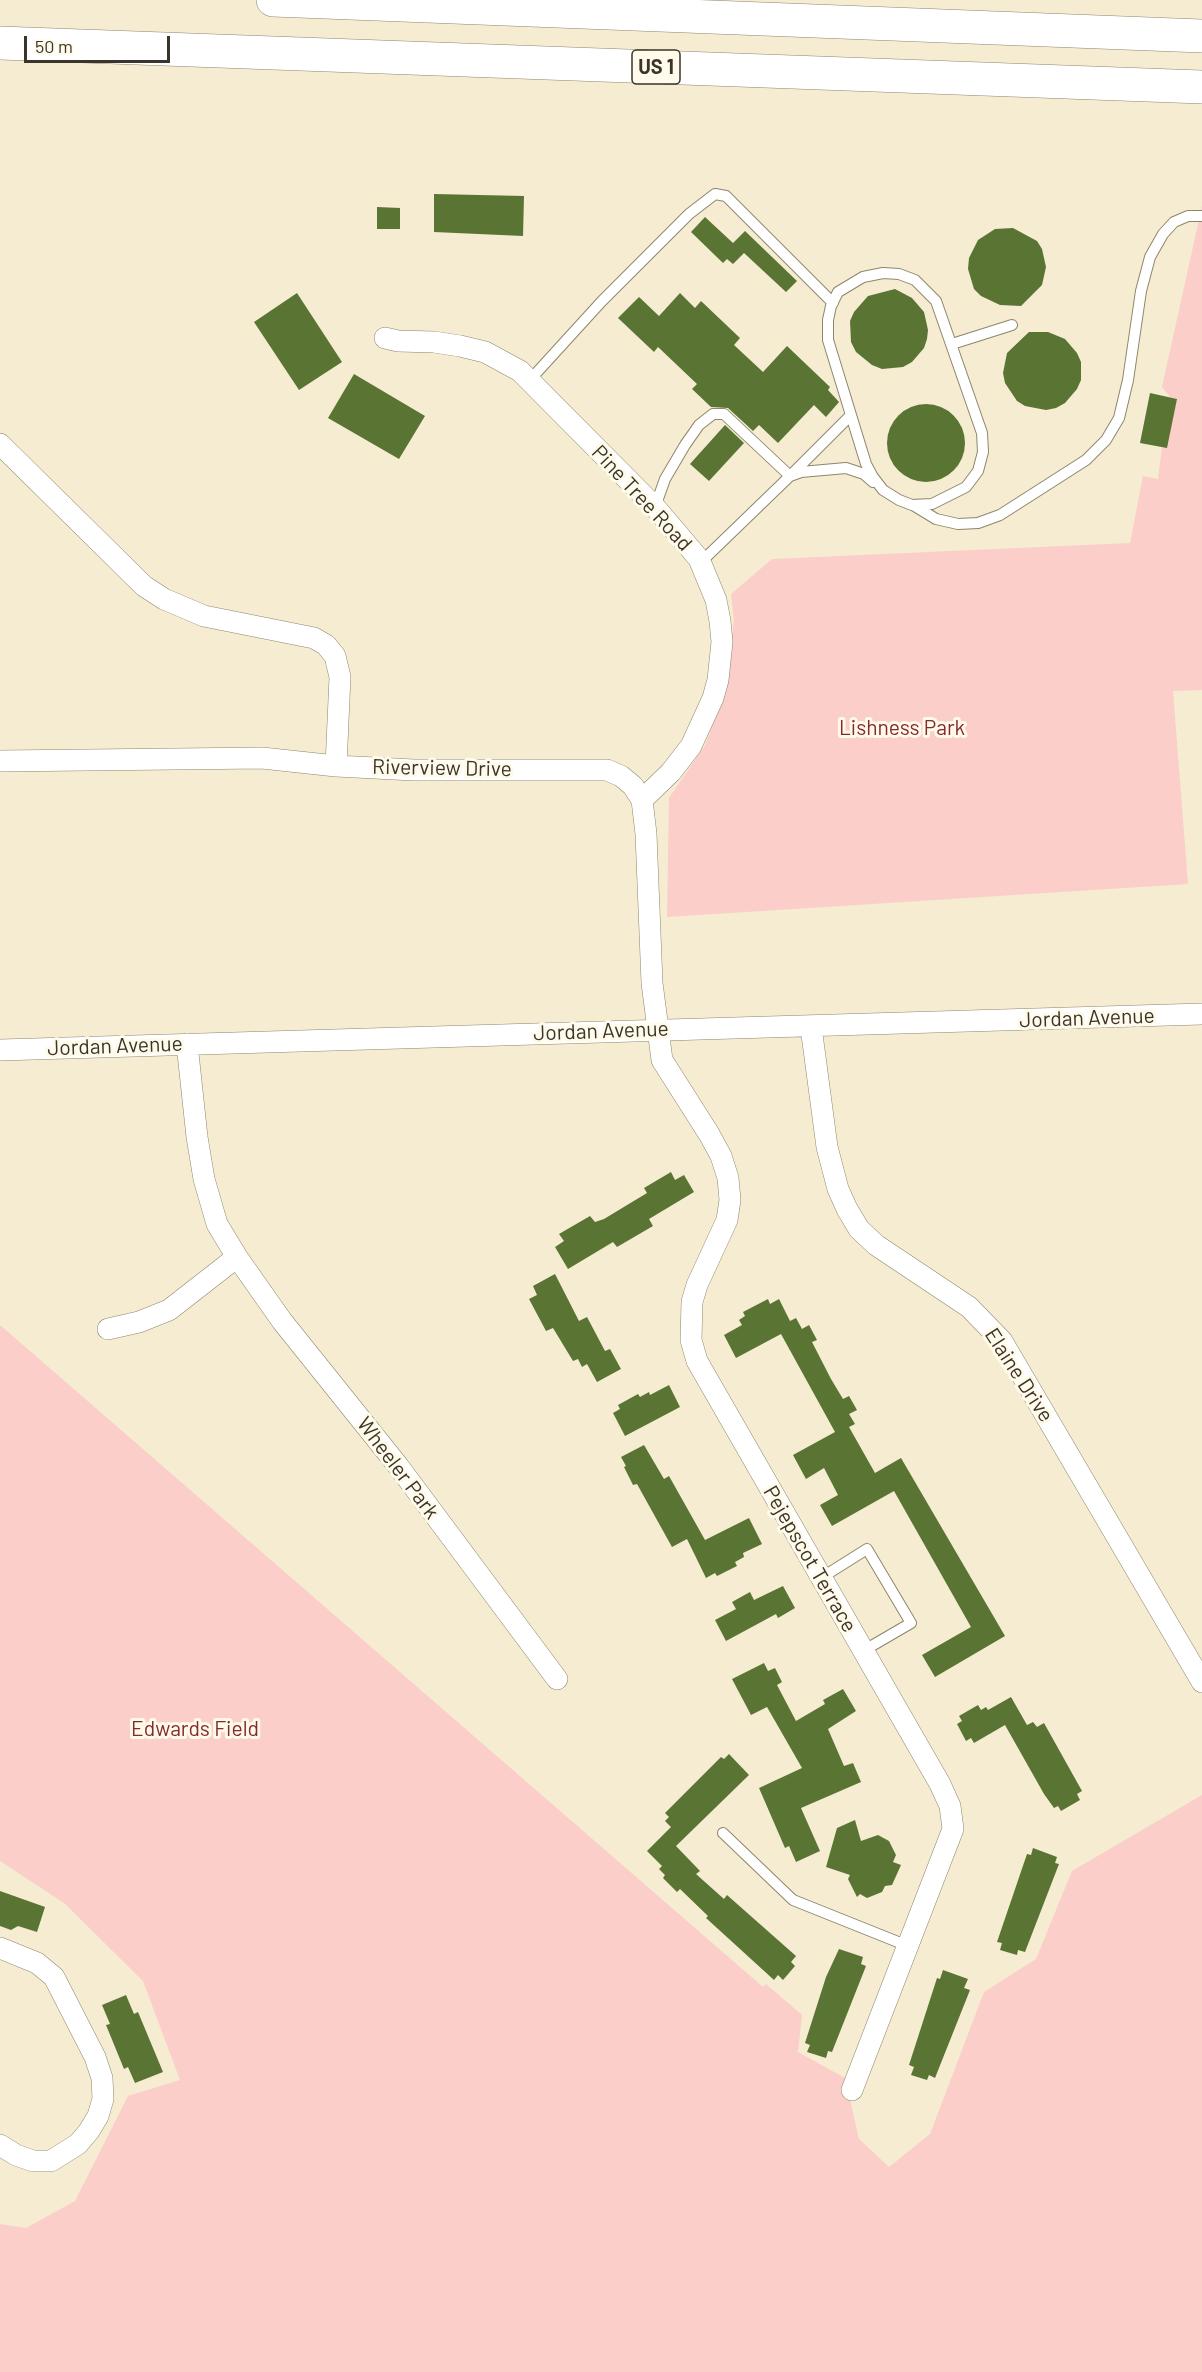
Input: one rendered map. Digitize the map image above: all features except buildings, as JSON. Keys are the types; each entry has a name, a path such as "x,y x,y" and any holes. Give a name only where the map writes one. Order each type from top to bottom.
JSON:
{"highway":[{"path":"273,0 1202,36"},
{"name":"US 1","path":"0,43 1202,87"},
{"path":"0,66 110,46"}],"street":[{"name":"Pine Tree Road","path":"385,338 398,341 434,342 485,352 514,368 655,507 685,541 700,563 716,600 720,621 722,642 718,680 705,720 691,746 671,772 642,800"},
{"path":"0,444 144,586 164,599 204,616 314,638 326,645 335,656 340,677 336,766"},
{"name":"Riverview Drive","path":"0,761 262,758 336,766 414,770 607,770 621,776 633,786 642,800"},
{"path":"642,800 646,834 656,1029"},
{"name":"Jordan Avenue","path":"0,1050 1202,1014"},
{"name":"Elaine Drive","path":"811,1027 827,1147 847,1209 859,1229 876,1245 969,1307 1002,1341 1202,1682"},
{"name":"Pejepscot Terrace","path":"656,1029 666,1068 709,1134 721,1156 728,1178 730,1200 727,1220 697,1285 692,1302 691,1340 697,1361 940,1784 950,1806 953,1829 852,2090"},
{"name":"Wheeler Park","path":"187,1044 204,1179 218,1224 237,1257 282,1321 399,1467 557,1679"},
{"path":"108,1329 139,1322 169,1310 237,1257"},
{"path":"0,1948 37,1964 54,1977 95,2057 102,2078 103,2098 98,2116 89,2131 65,2154 51,2161 33,2161 16,2155 0,2145"}],"lane":[{"path":"529,381 602,301 704,200 715,194 726,196 832,303"},
{"path":"790,476 801,472 846,468 864,474 883,490 936,519 958,524 978,523 999,515 1086,460 1106,440 1119,418 1141,291 1150,257 1162,234 1174,222 1188,216 1202,216"},
{"path":"883,490 866,464 850,416 828,340 828,320 832,303 838,292 863,277 884,273 899,274 915,280 936,301 982,434 983,452 978,471 966,487 932,504 912,505"},
{"path":"952,344 1012,325"},
{"path":"655,507 665,479 685,445 699,425 712,414 724,414 790,476"},
{"path":"700,563 850,416"},
{"path":"821,1578 867,1549 911,1623 863,1651"},
{"path":"723,1833 793,1900 908,1946"}],"green space":[{"name":"Lishness Park","path":"1202,206 1202,690 1173,691 1188,884 667,917 669,798 705,745 723,698 734,621 731,594 772,559 1130,543 1143,476 1158,479 1162,447 1177,399 1170,397 1162,387"},
{"name":"Edwards Field","path":"0,1325 763,1987 766,1984 802,2015 798,2052 845,2078 859,2139 889,2167 930,2134 984,1992 1036,1959 1072,1871 1202,1795 1202,2372 0,2372 0,2224 26,2228 75,2201 128,2096 180,2080 143,1981 64,1903 0,1861"}]}
